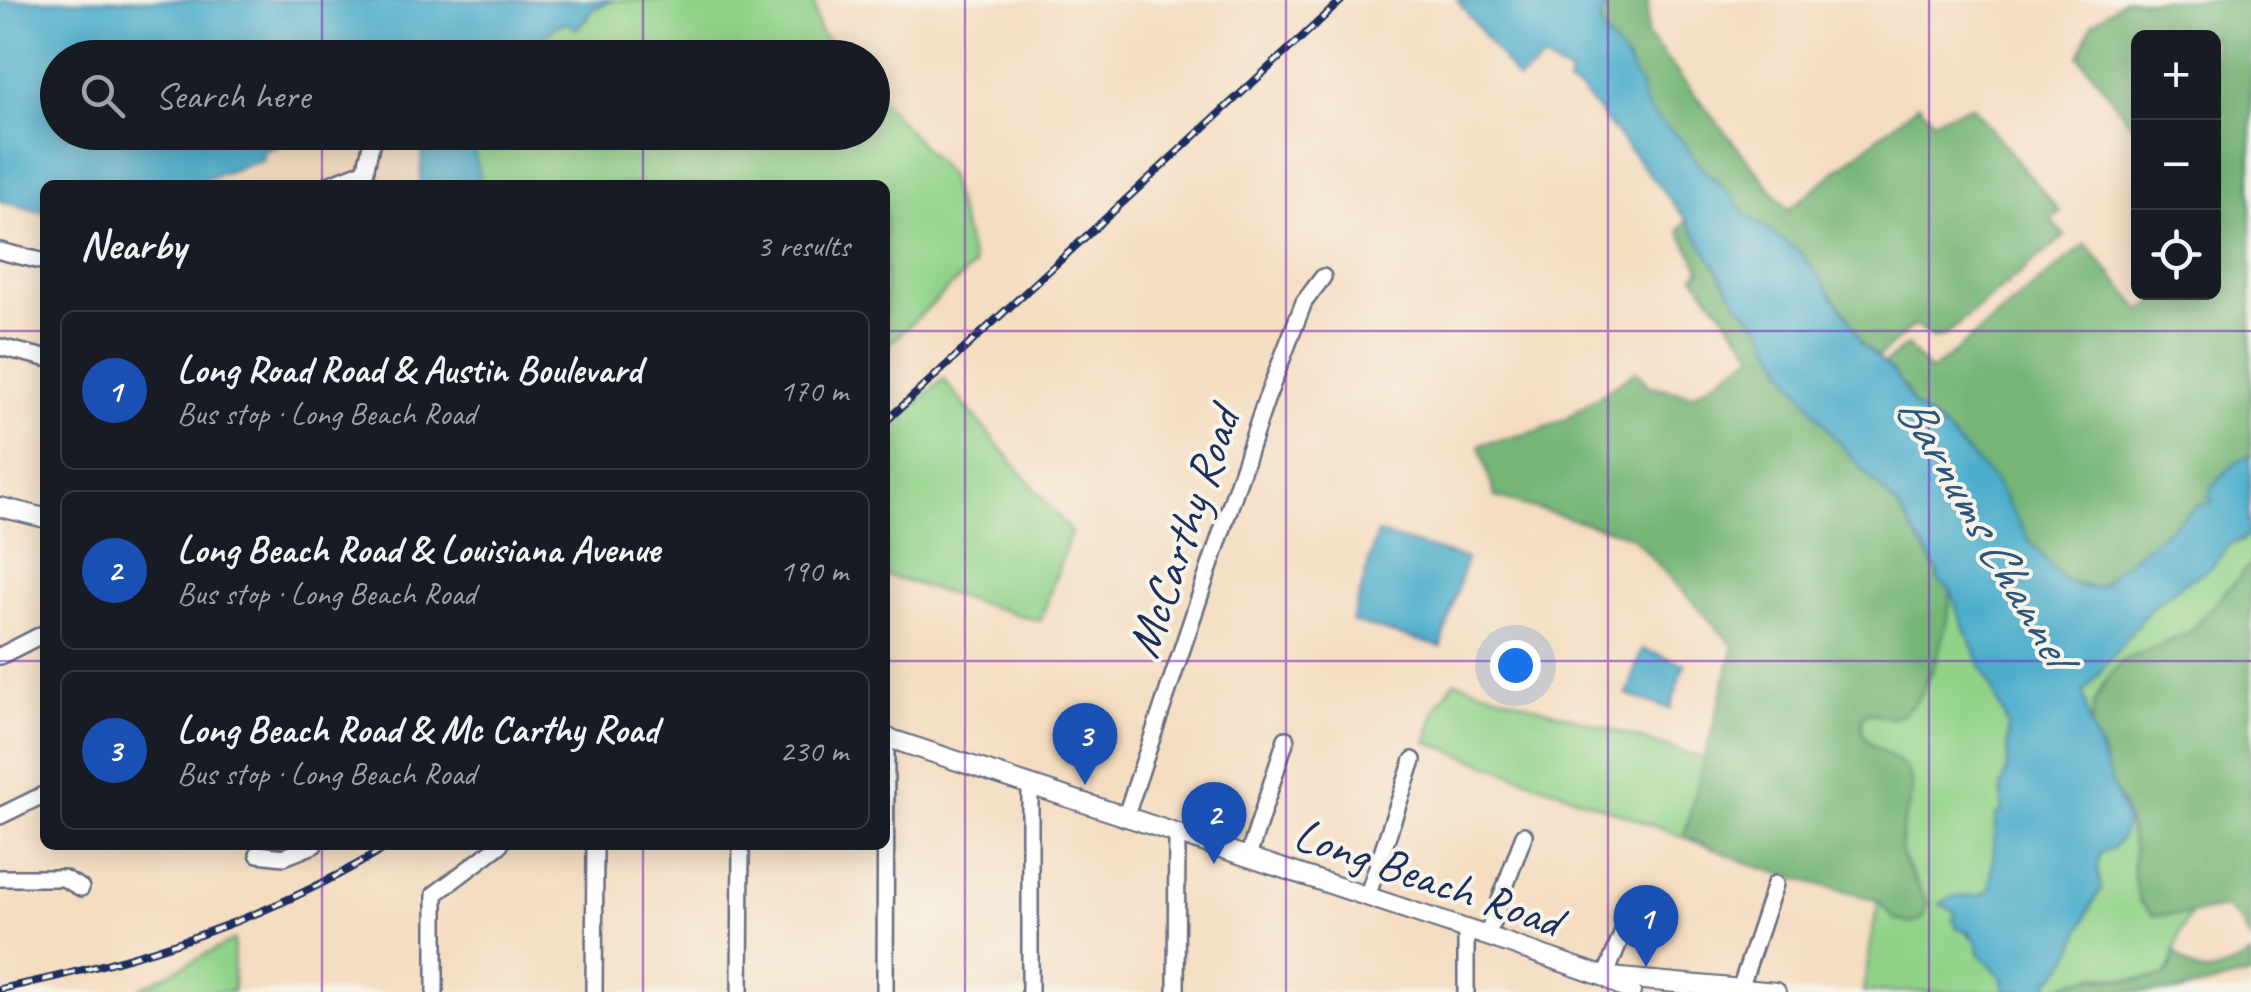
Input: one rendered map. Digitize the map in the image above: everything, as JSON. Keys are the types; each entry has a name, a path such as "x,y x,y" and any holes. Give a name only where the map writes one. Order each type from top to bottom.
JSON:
{"main road":[{"path":"0,508 40,517"},
{"name":"Long Beach Road","path":"890,738 1487,936 1605,977 1631,992"},
{"name":"Long Beach Road","path":"1605,977 1776,992"}],"street":[{"path":"364,178 370,150"},
{"path":"0,251 40,261"},
{"name":"McCarthy Road","path":"1125,818 1266,400 1304,302 1323,278"},
{"path":"0,347 40,357"},
{"path":"0,656 40,636"},
{"path":"1248,858 1286,738"},
{"path":"1366,897 1413,760"},
{"path":"1030,786 1030,992"},
{"path":"0,816 40,796"},
{"path":"1176,992 1177,835"},
{"path":"1487,936 1524,835"},
{"path":"258,854 284,857 302,850"},
{"path":"434,992 434,894 493,850"},
{"path":"594,992 595,850"},
{"path":"740,992 741,850"},
{"path":"885,992 886,850"},
{"path":"0,878 63,878 80,888"},
{"path":"1739,990 1774,884"},
{"path":"1605,977 1632,909"},
{"path":"1466,930 1466,992"}],"green space":[{"path":"614,0 813,0 819,31 827,40 542,40 557,25 587,20 593,8"},
{"path":"1610,0 1648,0 1647,35 1788,210 1919,104 1932,120 1972,106 2060,212 2051,219 2065,236 1944,336 1933,339 1914,325 1878,357 1861,343 1849,318 1801,253 1746,215 1731,194 1700,167 1683,141 1655,118 1642,100 1641,85 1633,77 1628,62 1605,40 1599,20"},
{"path":"2123,0 2251,0 2251,455 2218,479 2210,497 2215,500 2094,588 2064,581 2029,540 1994,480 1940,425 1915,407 1906,389 1884,364 1907,345 1930,372 2086,244 2142,311 2157,300 2221,300 2221,247 2226,243 2221,236 2221,30 2131,30 2131,123 2079,56 2092,24"},
{"path":"890,110 948,175 974,265 890,343 890,180 480,180 475,153 890,150"},
{"path":"1687,220 1738,303 1763,328 1787,372 1833,436 1900,510 1939,573 1937,579 1951,590 1935,663 1918,698 1906,711 1893,717 1870,712 1864,715 1862,726 1869,741 1901,764 1911,781 1902,855 1928,904 1923,919 1911,924 1894,919 1878,901 1761,868 1684,837 1734,646 1631,536 1495,497 1479,445 1534,432 1564,420 1636,371 1648,385 1693,395 1755,354 1694,276 1701,269 1679,230"},
{"path":"943,379 1071,532 1040,621 890,576 890,427"},
{"path":"2251,532 2251,564 2189,633 2122,661 2094,704 2091,729 2083,693 2151,608 2211,568 2228,546 2243,541"},
{"path":"2251,564 2251,941 2238,918 2225,908 2153,915 2139,901 2133,876 2134,849 2124,807 2109,780 2091,729 2094,704 2122,661 2189,633"},
{"path":"1951,590 2008,725 2008,768 2001,787 2003,811 1990,889 1978,896 1940,904 1956,913 1953,920 1977,943 1980,954 2002,978 2007,992 1863,992 1878,901 1928,904 1901,854 1902,823 1912,789 1863,736 1859,726 1863,715 1870,712 1890,718 1899,715 1948,618"},
{"path":"1455,681 1706,759 1684,837 1427,742 1435,709"},
{"path":"2126,819 2134,849 2133,876 2153,915 2191,914 2181,930 2170,968 2166,976 2129,980 2096,975 2048,992 2049,980 2101,889 2097,868 2100,853 2118,840"},
{"path":"234,940 233,992 139,992 139,989"},
{"path":"2174,950 2191,968 2209,972 2251,955 2251,975 2179,992 2050,992 2087,978 2136,980 2166,976"}],"water":[{"path":"0,0 614,0 593,8 577,29 568,23 557,25 542,40 40,40 40,150 267,150 262,152 264,160 203,180 40,180 40,212 0,201"},
{"name":"Barnums Channel","path":"1457,0 1610,0 1599,20 1602,28 1641,85 1642,100 1655,117 1683,141 1700,167 1731,194 1746,215 1801,253 1849,318 1861,343 1895,374 1915,407 1940,425 1994,480 2029,540 2064,581 2087,588 2101,586 2197,506 2213,501 2208,495 2216,483 2251,455 2248,536 2228,546 2211,568 2151,608 2083,693 2091,729 2126,819 2122,837 2113,848 2100,853 2097,868 2101,889 2067,961 2049,980 2048,992 2007,992 2002,978 1980,954 1969,932 1958,929 1953,920 1956,913 1940,904 1955,896 1983,895 1990,889 1997,814 2003,811 2001,787 2008,768 2008,725 1951,590 1937,579 1939,573 1900,510 1833,436 1787,372 1763,328 1738,303 1687,220 1581,91 1568,85 1570,75 1543,60 1518,80"},
{"path":"422,150 475,150 480,180 420,180"},
{"path":"1377,533 1466,559 1441,647 1352,622"},
{"path":"1642,649 1685,664 1670,709 1627,695"}],"railway":[{"path":"890,417 1342,0"},
{"path":"0,989 102,965 202,934 298,895 381,850"}],"place":[{"name":"Long Beach Road & Mc Carthy Road","path":"1085,785"},
{"name":"Long Beach Road & Louisiana Avenue","path":"1214,864"},
{"name":"Long Road Road & Austin Boulevard","path":"1646,967"}]}
